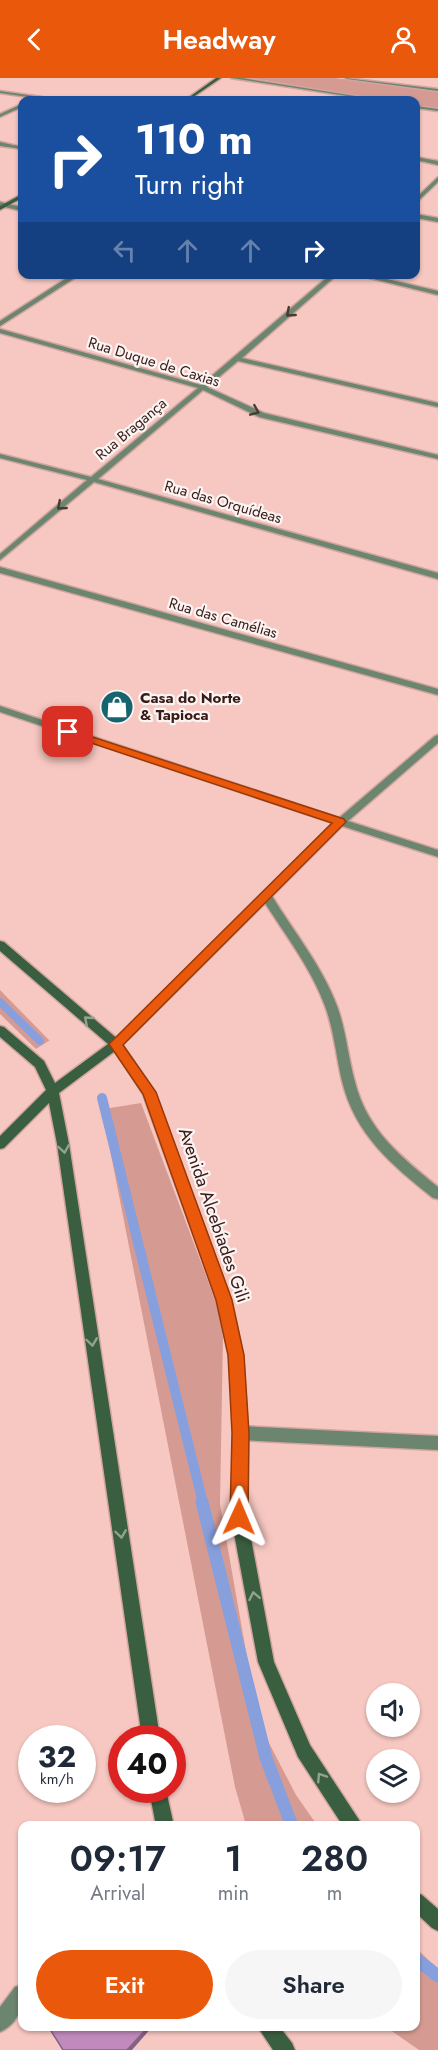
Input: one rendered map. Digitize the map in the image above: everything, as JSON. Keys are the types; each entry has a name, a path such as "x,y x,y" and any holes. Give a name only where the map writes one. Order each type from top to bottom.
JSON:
{"street":[{"path":"193,96 219,78"},
{"path":"232,78 345,96"},
{"path":"347,78 438,90"},
{"path":"389,84 401,78"},
{"path":"0,92 19,96"},
{"path":"0,116 18,107"},
{"path":"420,108 438,110"},
{"path":"0,144 18,147"},
{"path":"420,160 438,163"},
{"path":"420,197 438,179"},
{"path":"2,206 18,198"},
{"path":"2,206 18,208"},
{"path":"420,217 438,220"},
{"path":"0,324 70,279"},
{"name":"Rua Bragança","path":"0,558 238,359 328,279"},
{"path":"378,279 438,293"},
{"name":"Rua Duque de Caxias","path":"0,332 202,387 262,415 438,457"},
{"path":"238,359 438,405"},
{"name":"Rua das Orquídeas","path":"0,456 92,479 438,576"},
{"name":"Rua das Camélias","path":"0,570 438,692"},
{"path":"0,710 438,854"},
{"path":"0,1144 53,1091 116,1044 340,822 438,738"},
{"path":"266,895 307,960 331,1006 351,1092 366,1126 384,1151 438,1194"},
{"name":"Avenida Alcebíades Gili","path":"0,945 116,1044 149,1092 224,1300 236,1355 241,1433 239,1517 266,1662 304,1751 351,1821"},
{"path":"0,1030 40,1064 53,1091 63,1144 149,1725"},
{"path":"241,1433 438,1443"},
{"path":"159,1803 161,1821"},
{"path":"420,1905 438,1922"},
{"path":"0,2022 18,1999"},
{"path":"270,2031 285,2050"}],"shaded area":[{"path":"250,78 335,78 438,92 438,109 420,106 420,96 361,96"},
{"path":"0,990 50,1040 36,1049 0,1014"},
{"path":"141,1103 219,1310 223,1337 220,1504 256,1706 269,1743 296,1795 314,1821 245,1821 235,1787 103,1114 110,1108"},
{"path":"420,1952 438,1969 438,2050 419,2050 392,2031 420,2031"}],"building":[{"path":"51,2031 144,2031 127,2050 63,2050"}],"waterway":[{"path":"0,1002 40,1041"},
{"path":"102,1098 203,1503"},
{"path":"202,1502 266,1758 290,1821"},
{"path":"420,1962 438,1976"}],"place":[{"name":"Casa do Norte & Tapioca","path":"117,707"}],"route":[{"path":"68,732 340,822 116,1044 149,1092 224,1300 236,1355 241,1433 239,1517"}]}
